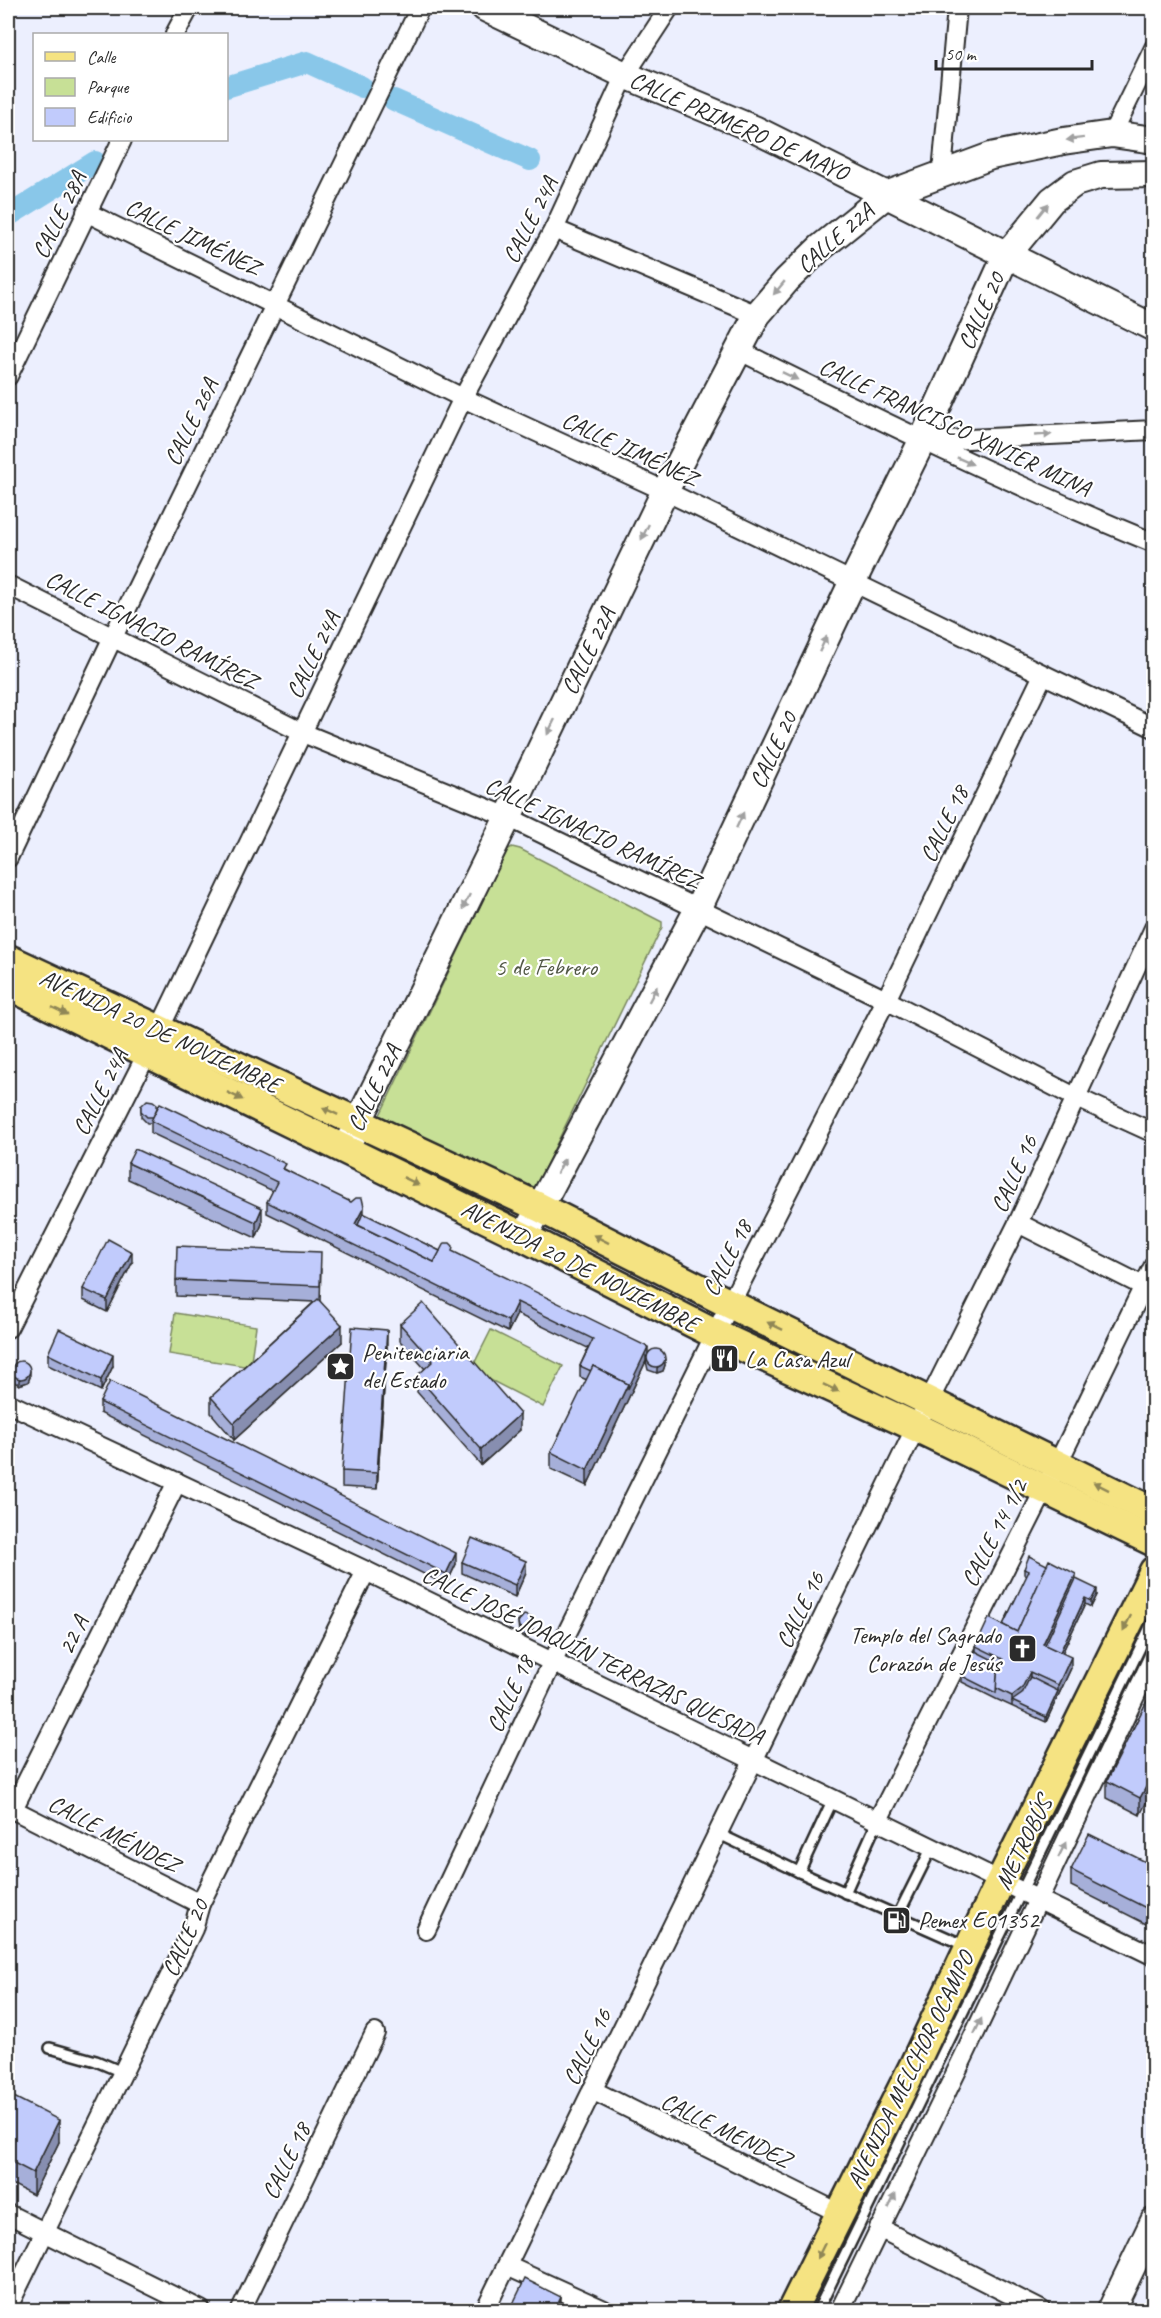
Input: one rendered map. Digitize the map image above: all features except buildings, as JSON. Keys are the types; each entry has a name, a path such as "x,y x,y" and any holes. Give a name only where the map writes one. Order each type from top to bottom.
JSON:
{"main road":[{"name":"CALLE PRIMERO DE MAYO","path":"485,8 625,75 754,129 1154,328"},
{"name":"CALLE 22A","path":"345,1149 665,491 757,315 819,248 886,195 942,172 991,156 1064,141 1112,134 1154,140"},
{"name":"CALLE 20","path":"524,1237 698,909 852,583 922,441 1006,256 1052,200 1075,183 1101,175 1154,174"},
{"name":"AVENIDA 20 DE NOVIEMBRE","path":"8,959 345,1149 715,1334 916,1427 1154,1542"},
{"name":"AVENIDA 20 DE NOVIEMBRE","path":"8,985 357,1123 539,1207 730,1304 1154,1512"},
{"name":"AVENIDA MELCHOR OCAMPO","path":"792,2310 970,1948 1010,1887 1154,1571"},
{"path":"1111,2310 1154,2221"}],"street":[{"path":"176,33 189,8"},
{"name":"CALLE 26A","path":"8,858 113,636 420,8"},
{"name":"CALLE 24A","path":"8,1328 153,1042 463,398 554,229 625,75 669,8"},
{"path":"942,172 957,8"},
{"path":"1112,134 1154,48"},
{"name":"CALLE 28A","path":"8,376 122,141"},
{"name":"CALLE JIMÉNEZ","path":"86,212 463,398 665,491 1154,728"},
{"path":"554,229 757,315"},
{"name":"CALLE FRANCISCO XAVIER MINA","path":"738,350 922,441 1089,517 1154,543"},
{"path":"922,441 1154,430"},
{"name":"CALLE IGNACIO RAMÍREZ","path":"8,585 303,733 508,817 886,1000 1075,1097 1154,1133"},
{"name":"CALLE 18","path":"426,1930 552,1663 730,1304 886,1000 1043,675"},
{"name":"CALLE 16","path":"485,2310 1018,1223 1154,928"},
{"path":"1018,1223 1148,1289"},
{"name":"CALLE 14 1/2","path":"877,1822 1044,1488 1148,1289 1154,1265"},
{"name":"CALLE JOSÉ JOAQUÍN TERRAZAS QUESADA","path":"8,1404 366,1571 1154,1956"},
{"name":"22 A","path":"10,1808 177,1482"},
{"name":"CALLE 20","path":"8,2307 193,1929 200,1904 366,1571"},
{"name":"AVENIDA MELCHOR OCAMPO","path":"840,2310 1154,1656"},
{"name":"CALLE MÉNDEZ","path":"10,1808 200,1904"},
{"name":"CALLE 18","path":"241,2310 375,2033"},
{"name":"CALLE MENDEZ","path":"592,2090 839,2213"},
{"path":"8,2214 201,2310"},
{"path":"879,2228 1041,2310"},
{"path":"507,2266 604,2310"}],"lane":[{"name":"METROBÚS","path":"818,2310 1010,1887 1154,1619"},
{"path":"799,1872 833,1799"},
{"path":"845,1893 877,1822"},
{"path":"717,1833 970,1948"},
{"path":"898,1915 931,1849"},
{"path":"50,2048 96,2061 122,2072"}],"green space":[{"name":"5 de Febrero","path":"512,847 662,922 662,927 532,1191 382,1119 380,1115 507,850"},
{"path":"175,1313 256,1326 250,1367 169,1354"},
{"path":"491,1330 563,1366 543,1407 471,1370"}],"waterway":[{"path":"228,86 307,62 362,87"},
{"path":"394,100 530,160"},
{"path":"8,216 95,162"}],"place":[{"name":"La Casa Azul","path":"724,1359"},
{"name":"Penitenciaria del Estado","path":"341,1366"},
{"name":"Templo del Sagrado Corazón de Jesús","path":"1022,1649"},
{"name":"Pemex E01352","path":"897,1920"}]}
